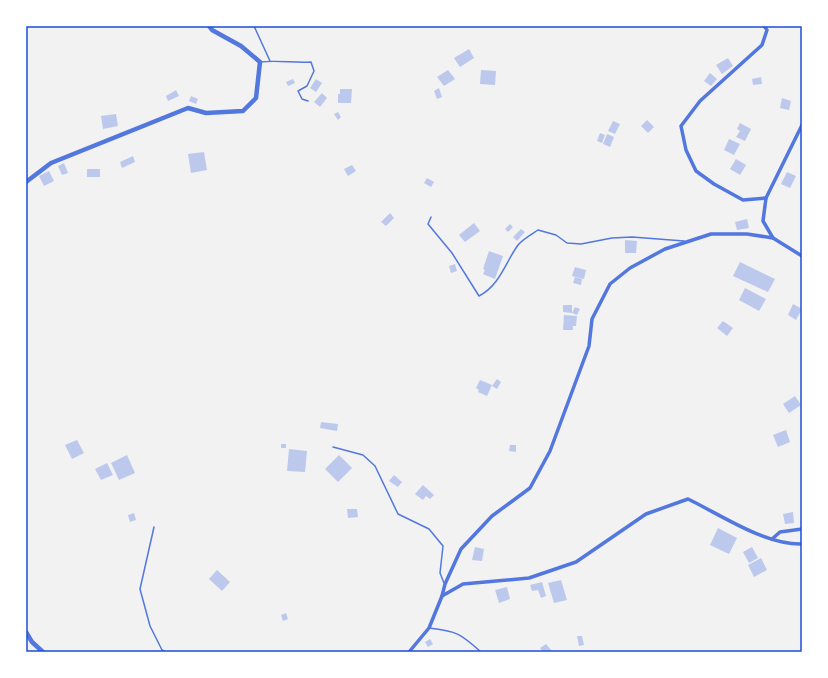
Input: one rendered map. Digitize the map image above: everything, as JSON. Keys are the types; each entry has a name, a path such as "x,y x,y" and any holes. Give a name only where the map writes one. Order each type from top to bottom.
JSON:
{"street":[{"path":"26,182 51,162 188,108 206,113 243,111 256,98 260,62 241,46 212,30 209,26"},
{"path":"764,26 766,30 762,46 700,101 681,126 686,150 696,171 714,184 743,200 766,198"},
{"path":"773,238 763,221 766,198 802,125"},
{"path":"409,652 429,628 442,596 445,584 461,549 492,516 530,488 550,451 589,346 592,319 610,284 630,268 664,249 711,234 748,234 773,238 802,256"},
{"path":"442,596 463,584 529,578 576,562 646,514 688,499 764,537 794,544 802,544"},
{"path":"772,539 780,532 802,529"},
{"path":"26,632 32,642 43,652"}],"lane":[{"path":"254,26 270,61"},
{"path":"260,62 311,62 314,72 307,86 298,91 302,99 308,101"},
{"path":"431,217 428,224 452,253 479,296 489,290 503,273 519,243 538,230 556,235 567,242 581,244 612,238 632,237 688,242"},
{"path":"333,447 364,455 375,466 398,514 429,529 443,546 440,573 445,584"},
{"path":"154,527 140,589 150,626 162,650 166,652"},
{"path":"429,628 449,630 462,635 481,652"}],"building":[{"path":"469,49 474,58 460,67 454,58"},
{"path":"728,58 733,66 722,74 716,65"},
{"path":"448,70 455,79 444,86 437,77"},
{"path":"481,70 496,71 495,85 480,84"},
{"path":"710,73 717,79 711,86 704,81"},
{"path":"761,77 762,84 753,85 752,79"},
{"path":"293,79 295,83 288,86 286,82"},
{"path":"316,79 322,83 316,92 310,88"},
{"path":"439,88 442,97 437,99 434,91"},
{"path":"340,89 352,89 351,103 338,103 338,94 340,94"},
{"path":"176,90 179,96 168,101 166,96"},
{"path":"322,93 327,98 320,107 314,102"},
{"path":"191,96 198,99 196,104 189,101"},
{"path":"782,98 791,101 789,110 780,108"},
{"path":"338,112 341,117 338,120 334,114"},
{"path":"116,114 118,126 103,129 101,116"},
{"path":"647,120 654,127 648,133 641,126"},
{"path":"613,121 620,124 615,134 608,131"},
{"path":"740,123 751,129 745,141 736,137 740,131 737,129"},
{"path":"600,133 605,135 602,143 597,141"},
{"path":"607,134 614,137 610,147 603,144"},
{"path":"729,139 740,144 734,155 724,150"},
{"path":"204,152 207,170 191,173 188,154"},
{"path":"133,156 135,162 122,168 120,162"},
{"path":"736,159 746,165 740,175 730,169"},
{"path":"64,163 68,173 62,175 58,166"},
{"path":"352,165 356,171 348,176 344,169"},
{"path":"87,169 100,169 100,177 87,177"},
{"path":"49,171 54,181 44,186 39,176"},
{"path":"787,172 796,176 790,188 781,184"},
{"path":"427,178 434,182 431,187 424,183"},
{"path":"390,213 394,218 386,226 381,222"},
{"path":"747,219 749,228 737,230 735,222"},
{"path":"474,223 480,231 465,242 459,235"},
{"path":"510,224 513,227 508,232 505,229"},
{"path":"521,229 525,232 517,241 513,237"},
{"path":"625,240 637,241 636,253 625,253"},
{"path":"489,251 503,256 495,279 483,274 485,270 483,269"},
{"path":"740,262 775,279 768,292 733,276"},
{"path":"455,264 457,271 451,273 449,266"},
{"path":"575,267 586,270 584,279 572,276"},
{"path":"575,277 582,279 581,285 573,283"},
{"path":"745,288 766,299 759,311 739,300"},
{"path":"793,304 802,309 796,320 788,315"},
{"path":"563,305 572,305 572,313 563,312"},
{"path":"575,307 580,309 577,315 572,313"},
{"path":"564,315 577,316 576,326 573,326 573,330 563,330"},
{"path":"723,321 733,328 727,336 717,328"},
{"path":"497,379 501,382 497,389 492,386"},
{"path":"480,380 492,385 487,396 478,392 479,390 476,388"},
{"path":"795,396 801,405 789,413 783,404"},
{"path":"321,422 338,424 337,431 320,428"},
{"path":"786,430 790,442 778,447 773,435"},
{"path":"77,440 84,453 72,459 65,445"},
{"path":"281,444 286,444 286,448 281,448"},
{"path":"510,445 516,445 516,452 509,451"},
{"path":"289,449 307,451 305,472 287,471"},
{"path":"127,455 135,473 119,480 111,463"},
{"path":"339,455 352,468 338,482 325,469"},
{"path":"107,463 113,475 101,480 95,469"},
{"path":"394,475 402,482 398,487 389,481"},
{"path":"423,485 434,495 430,499 426,496 423,500 415,494"},
{"path":"347,509 357,509 358,517 348,518"},
{"path":"793,512 794,523 785,524 783,514"},
{"path":"134,513 136,520 130,522 128,515"},
{"path":"718,528 737,538 729,554 710,545"},
{"path":"475,547 484,549 482,561 472,560"},
{"path":"752,547 758,558 749,563 743,552"},
{"path":"761,558 767,570 754,577 748,565"},
{"path":"217,570 230,582 222,591 209,579"},
{"path":"561,580 567,600 554,603 548,583"},
{"path":"542,582 546,596 541,598 538,590 532,591 530,585"},
{"path":"507,587 510,599 499,603 495,590"},
{"path":"286,613 288,619 283,621 281,615"},
{"path":"577,636 582,636 584,645 579,646"},
{"path":"430,639 433,644 428,647 425,642"},
{"path":"546,644 552,651 543,652 540,648"}]}
